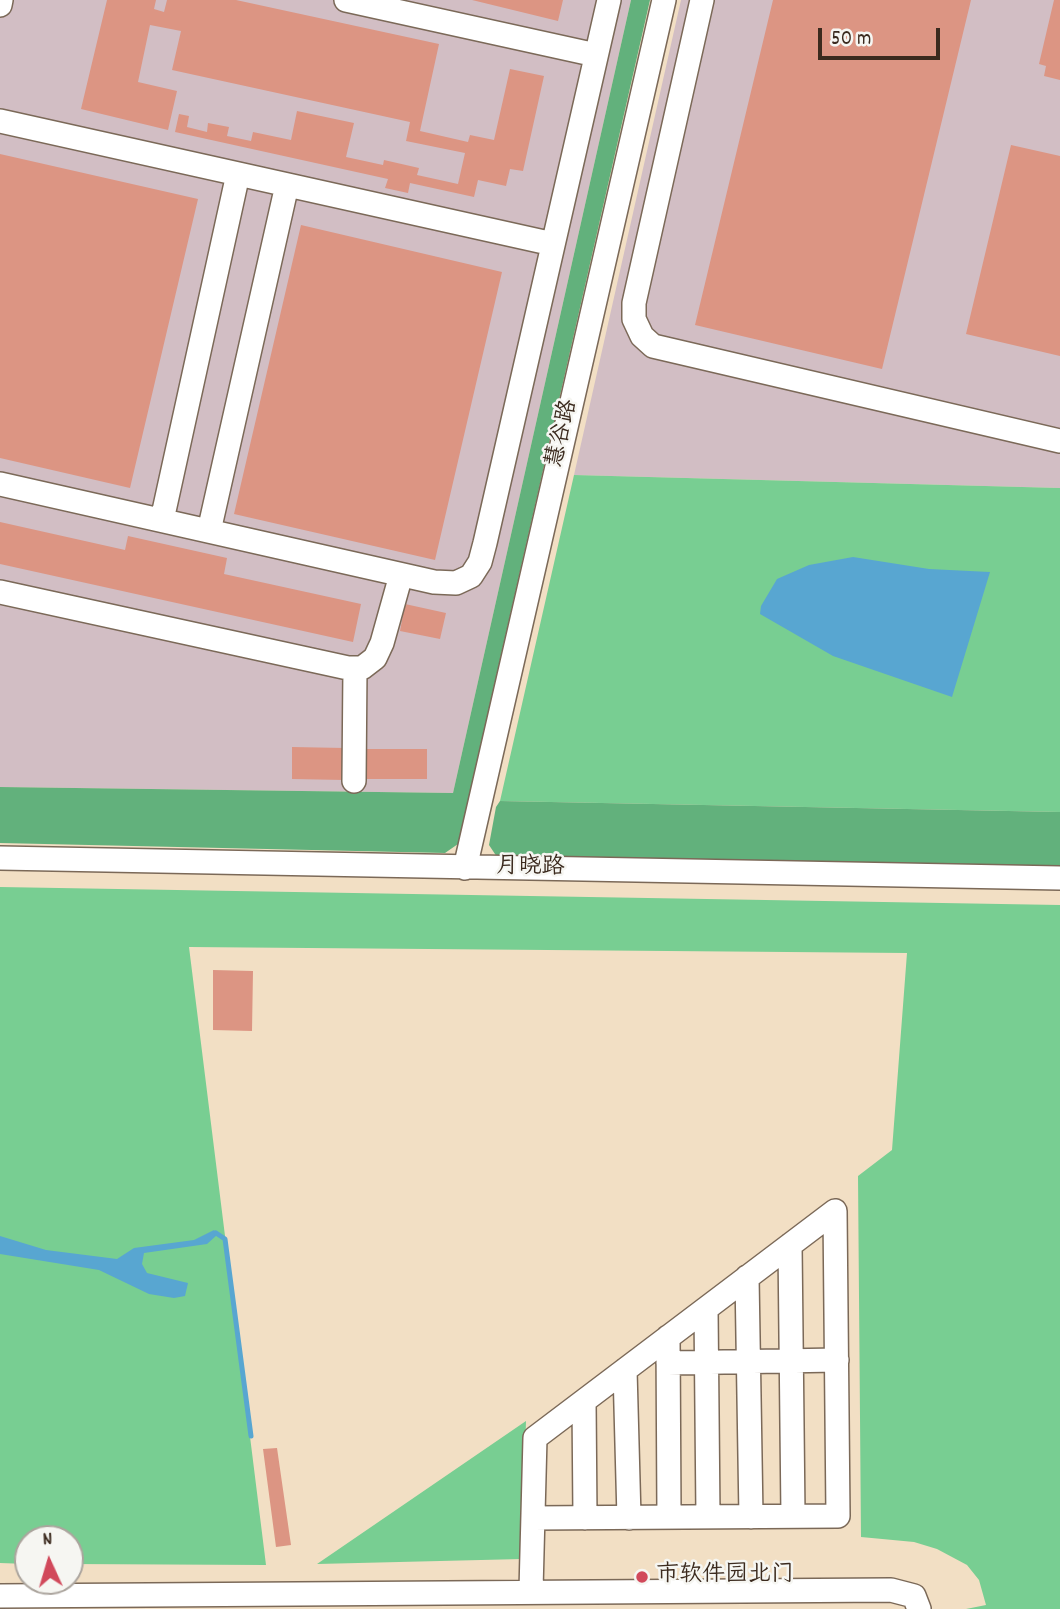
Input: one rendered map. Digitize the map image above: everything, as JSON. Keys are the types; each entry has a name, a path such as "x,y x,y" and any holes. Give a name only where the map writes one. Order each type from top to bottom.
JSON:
{"street":[{"path":"346,0 596,55"},
{"path":"0,484 401,575 456,583 471,576 480,562 609,0"},
{"name":"慧谷路","path":"465,867 664,0"},
{"path":"702,0 634,303 634,319 642,336 653,346 1060,441"},
{"path":"0,121 553,244"},
{"path":"162,520 238,174"},
{"path":"209,531 287,185"},
{"path":"0,592 362,668 374,658 382,642 401,575"},
{"path":"354,781 355,668"},
{"name":"月晓路","path":"0,858 1060,878"},
{"path":"531,1590 535,1438 835,1211 838,1516 533,1518"},
{"path":"790,1245 793,1516"},
{"path":"747,1277 751,1517"},
{"path":"706,1309 708,1517"},
{"path":"668,1337 669,1517"},
{"path":"668,1363 836,1360"},
{"path":"625,1370 629,1518"},
{"path":"584,1401 585,1518"},
{"path":"0,1608 246,1607 486,1601 531,1590 737,1600"},
{"path":"0,1596 486,1601 896,1600 914,1596 919,1609"}],"shaded area":[{"path":"0,0 631,0 453,793 0,787"},
{"path":"681,0 1060,0 1060,488 574,475"}],"green space":[{"path":"631,0 650,0 458,844 445,853 0,843 0,787 453,793"},
{"path":"574,475 1060,488 1060,812 500,801"},
{"path":"500,801 1060,812 1060,872 501,863 489,845 496,807"},
{"path":"0,887 1060,905 1060,1609 966,1609 986,1605 979,1580 967,1565 937,1549 914,1542 861,1537 858,1176 892,1150 907,953 189,947 266,1565 84,1564 84,1525 14,1525 14,1564 0,1563"},
{"path":"526,1421 522,1559 317,1564"}],"water":[{"path":"853,557 929,569 990,572 952,697 833,656 760,614 761,606 777,579 809,565"},
{"path":"214,1230 217,1235 207,1244 144,1253 142,1264 147,1273 188,1283 185,1296 174,1298 149,1294 99,1270 0,1254 0,1236 46,1250 117,1259 134,1248 194,1240"}],"building":[{"path":"107,0 156,0 154,9 164,12 167,0 236,0 439,44 420,131 468,142 470,135 494,140 510,69 544,76 523,171 510,169 506,186 478,180 474,197 410,183 408,193 385,188 388,179 175,132 179,114 189,116 187,127 207,132 208,123 229,127 227,136 251,141 253,132 291,140 297,111 354,123 346,157 383,165 384,160 419,168 417,175 458,184 465,153 406,141 410,122 172,70 181,31 150,25 138,82 177,91 168,130 81,109"},
{"path":"472,0 563,0 558,21"},
{"path":"773,0 971,0 882,369 695,325"},
{"path":"1054,0 1060,0 1060,80 1044,76 1046,66 1039,64"},
{"path":"1011,145 1060,156 1060,356 966,334"},
{"path":"0,154 198,199 130,488 0,458"},
{"path":"301,225 502,272 435,560 234,514"},
{"path":"0,522 125,550 128,536 227,558 224,574 361,604 353,642 0,564"},
{"path":"405,604 446,613 440,639 400,631"},
{"path":"292,747 345,748 344,780 292,779"},
{"path":"362,749 427,749 427,779 362,779"},
{"path":"213,970 253,971 252,1031 213,1030"},
{"path":"277,1448 291,1545 276,1547 263,1449"}],"waterway":[{"path":"216,1233 225,1239 251,1436"}],"place":[{"name":"市软件园北门","path":"642,1577"}]}
